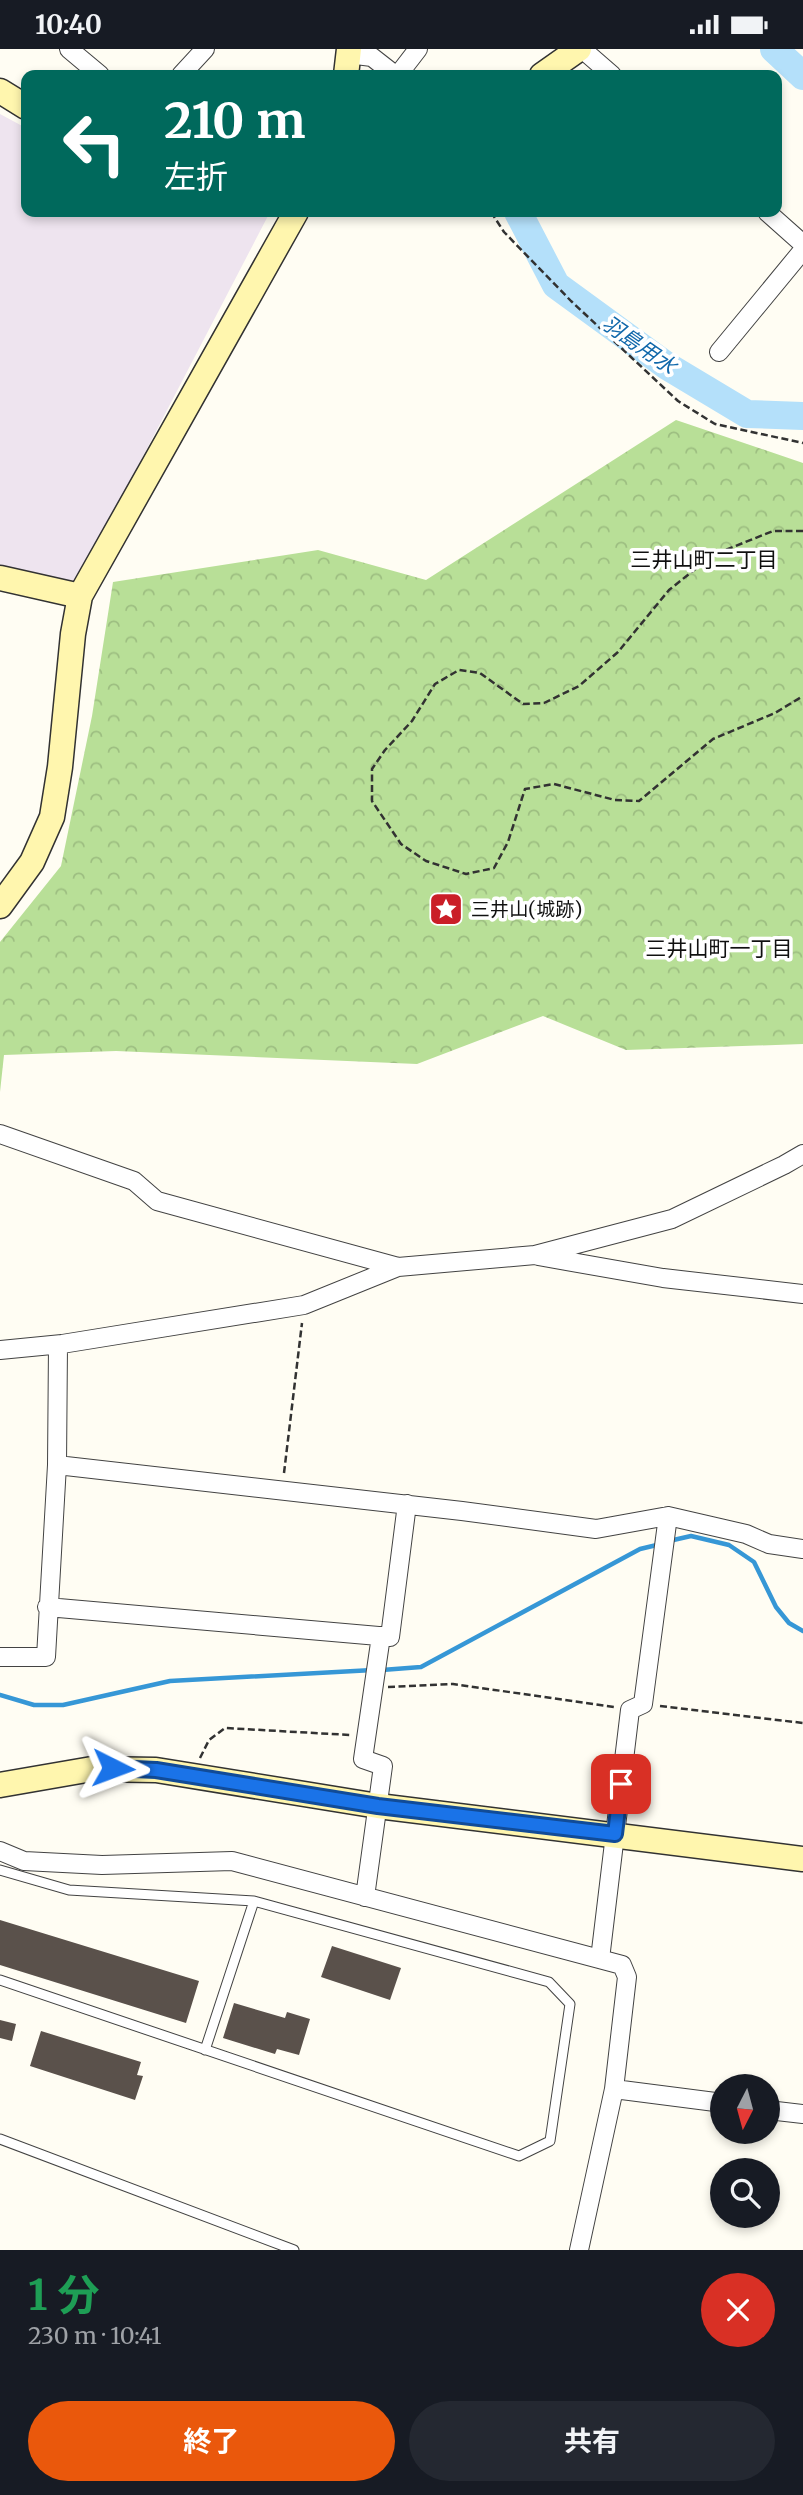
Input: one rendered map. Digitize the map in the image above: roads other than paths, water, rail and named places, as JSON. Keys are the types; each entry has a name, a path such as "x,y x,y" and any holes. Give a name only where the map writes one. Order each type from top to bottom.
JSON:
{"street":[{"path":"69,49 94,70"},
{"path":"186,70 205,49"},
{"path":"400,70 418,49"},
{"path":"550,70 581,49 606,70"},
{"path":"348,59 372,57 389,70"},
{"path":"0,91 21,104"},
{"path":"0,906 32,862 52,817 60,767 73,634 80,596 293,217"},
{"path":"773,217 803,244"},
{"path":"719,352 803,250"},
{"path":"0,578 80,596"},
{"path":"0,1134 134,1181 157,1201 398,1267"},
{"path":"0,1350 58,1345 304,1305 398,1267 535,1255 672,1219 803,1154"},
{"path":"535,1255 545,1259 663,1278 803,1294"},
{"path":"0,1657 46,1657 57,1465 58,1345"},
{"path":"57,1465 407,1504 596,1529 668,1516 746,1534 769,1544 803,1549"},
{"path":"47,1607 390,1637 407,1504"},
{"path":"600,1959 615,1834 668,1516"},
{"path":"365,1897 383,1766 363,1759 381,1636"},
{"path":"0,1785 92,1769 156,1770 378,1806 803,1859"},
{"path":"0,1851 24,1861 102,1865 232,1861 622,1965 627,1977 614,2089 579,2250"},
{"path":"614,2089 710,2101"},
{"path":"780,2111 803,2114"}],"lane":[{"path":"0,1870 69,1890 254,1901 549,1982 570,2004 550,2141 519,2156 0,1980"},
{"path":"205,2050 254,1901"},
{"path":"0,2139 294,2250"}],"waterway":[{"path":"774,49 803,76"},
{"name":"羽島用水","path":"521,217 556,285 667,366 747,414 803,416"},
{"path":"669,1541 691,1536 729,1545 754,1562 776,1607 789,1623 803,1631"},
{"path":"382,1670 421,1667 640,1549 661,1544"},
{"path":"0,1695 34,1705 63,1705 170,1681 373,1670"}],"place":[{"name":"三井山(城跡)","path":"446,909"}],"district":[{"name":"三井山町二丁目","path":"704,560"},
{"name":"三井山町一丁目","path":"719,949"}]}
